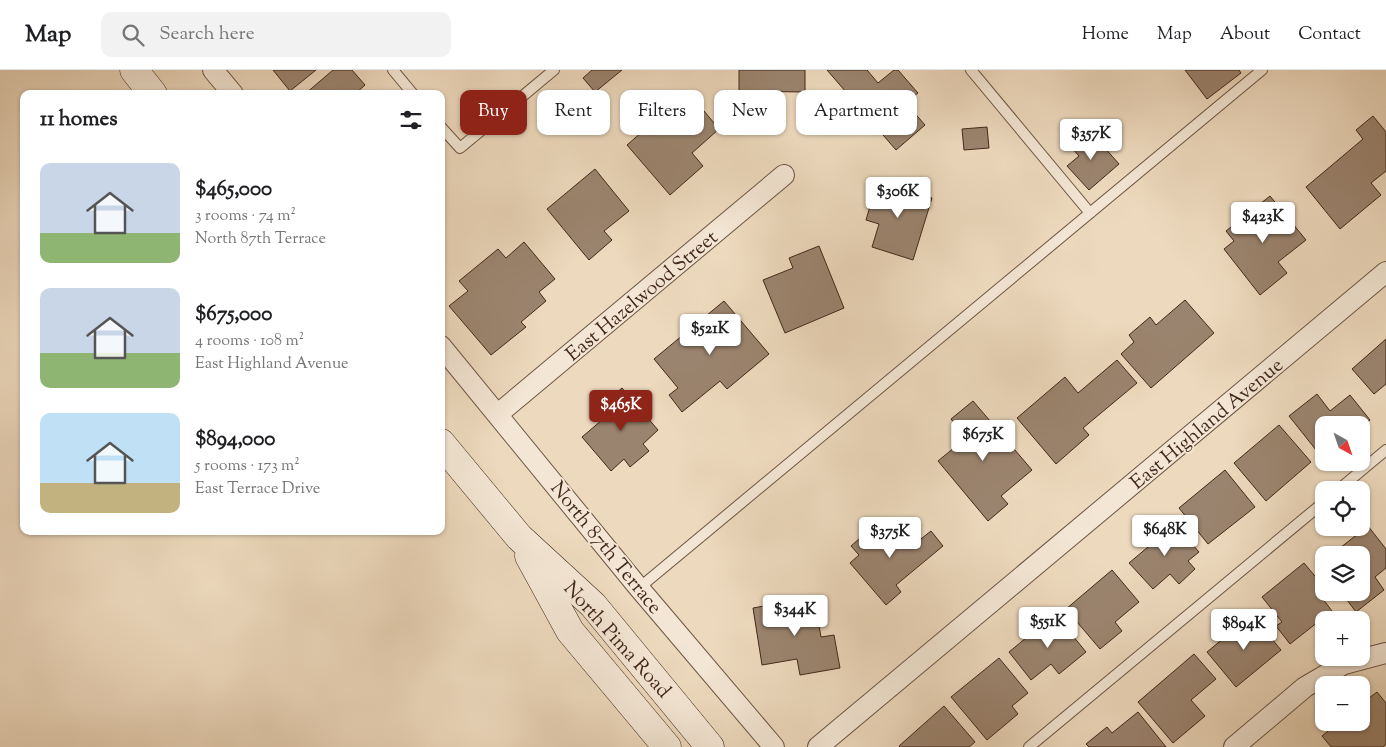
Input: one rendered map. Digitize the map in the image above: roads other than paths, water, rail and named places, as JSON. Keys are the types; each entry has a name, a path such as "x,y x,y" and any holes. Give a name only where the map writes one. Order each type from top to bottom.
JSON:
{"main road":[{"path":"134,70 150,90"},
{"name":"North Pima Road","path":"445,447 519,537 593,605 710,747"},
{"name":"North Pima Road","path":"519,537 570,631 667,747"}],"street":[{"path":"214,70 230,90"},
{"name":"East Hazelwood Street","path":"498,414 784,175"},
{"name":"East Highland Avenue","path":"818,747 1386,272"},
{"name":"North 87th Terrace","path":"445,351 639,588 774,747"},
{"path":"1234,747 1304,687 1344,664 1386,653"}],"lane":[{"path":"393,70 410,90"},
{"path":"445,131 460,148 554,70"},
{"path":"971,70 1090,213"},
{"path":"639,588 1262,70"},
{"path":"1349,481 1386,450"},
{"path":"1029,747 1315,509"}]}
